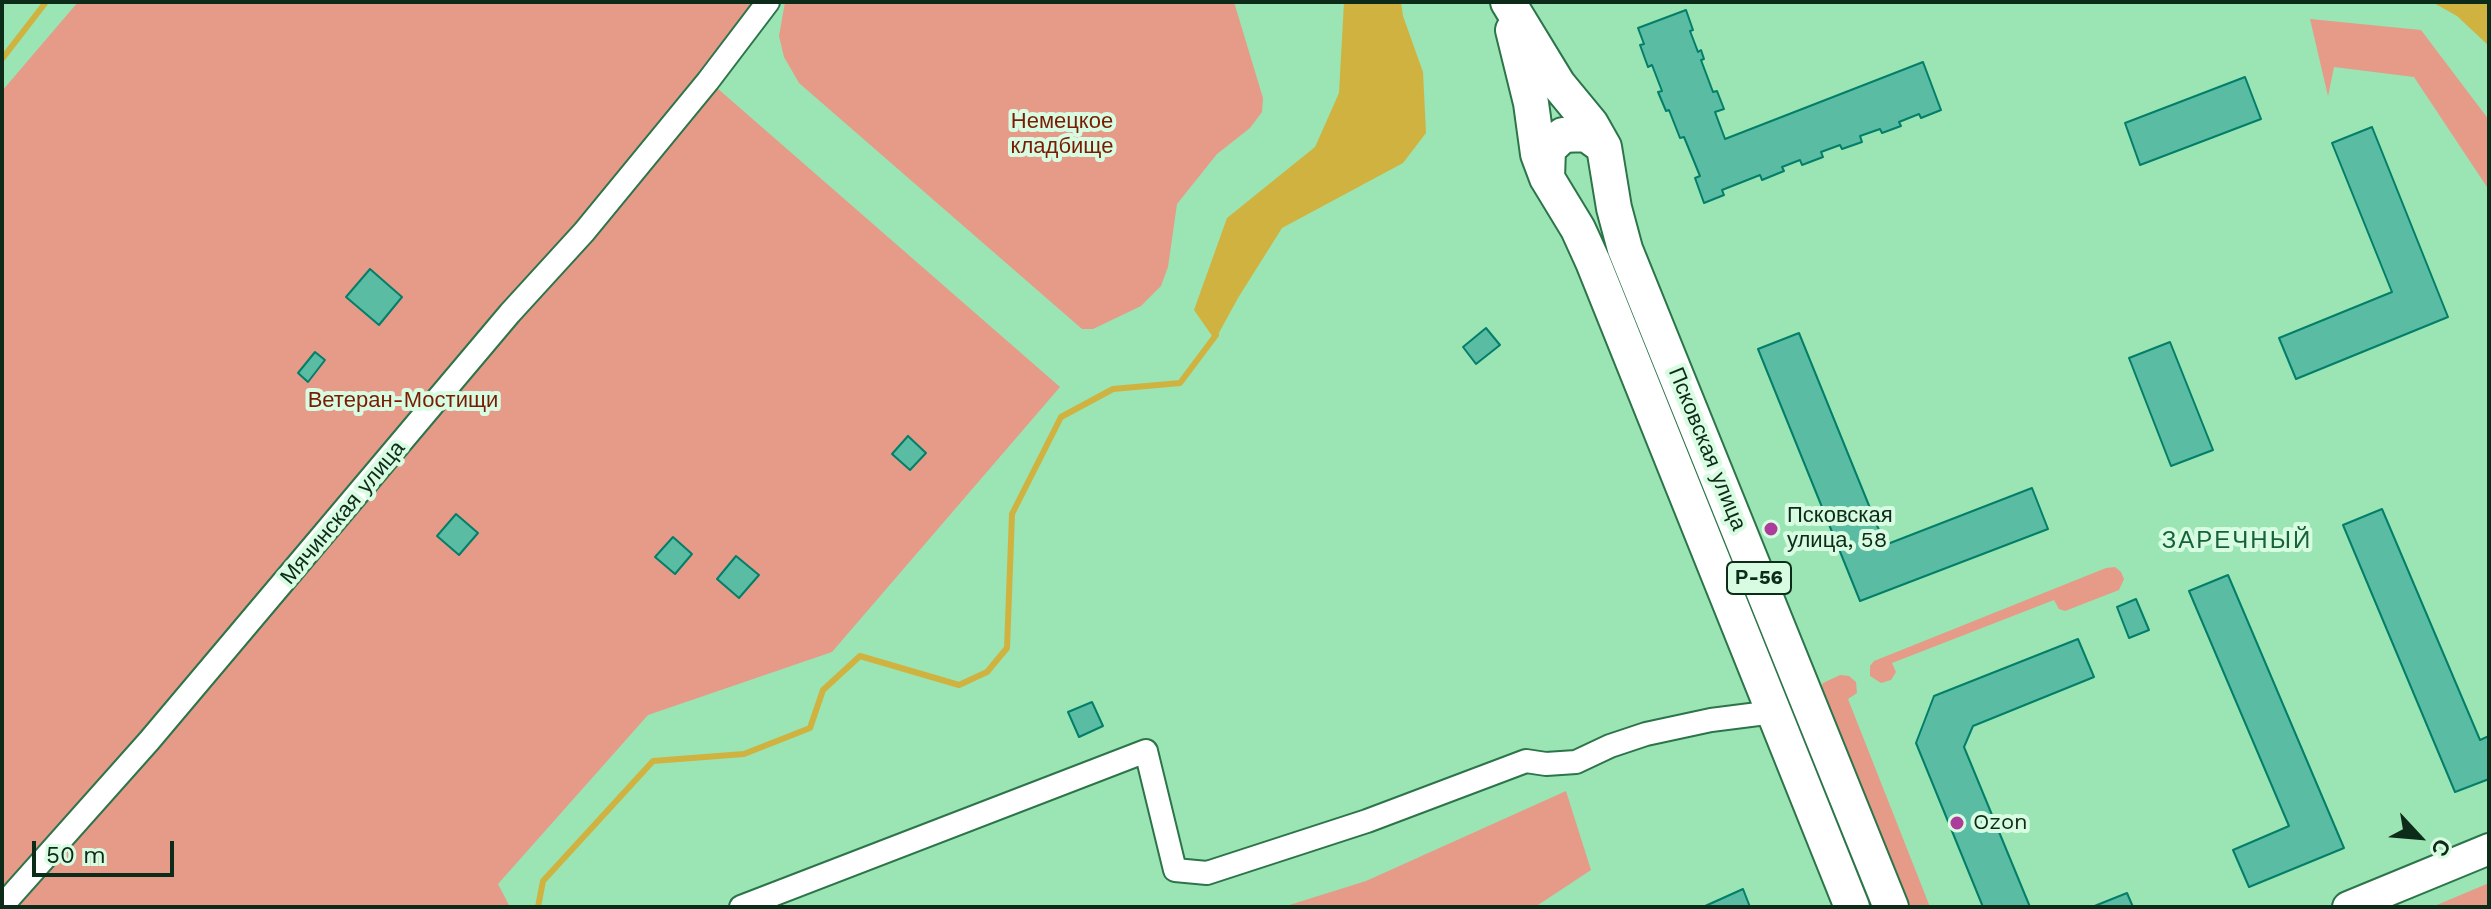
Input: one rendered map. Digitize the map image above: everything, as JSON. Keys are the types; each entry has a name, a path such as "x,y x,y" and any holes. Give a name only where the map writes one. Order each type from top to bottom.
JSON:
{"main road":[{"name":"Псковская улица","path":"1507,2 1558,84 1591,124 1604,147 1614,208 1625,249 1891,907"},
{"name":"Псковская улица","path":"1507,2 1531,103 1538,154 1547,178 1578,229 1593,262 1852,907"},
{"path":"1547,178 1548,149 1563,135 1586,134 1604,147"}],"street":[{"name":"Мячинская улица","path":"2,906 160,729 510,313 584,232 708,81 768,2"},
{"path":"741,907 1146,751 1175,870 1207,873 1367,821 1526,761 1546,764 1576,762 1646,734 1711,720 1774,712"},
{"path":"2348,907 2489,849"}],"green space":[{"name":"Ветеран-Мостищи","path":"78,2 768,2 709,81 1060,387 832,652 648,715 498,884 510,907 2,907 2,91"},
{"name":"Немецкое кладбище","path":"785,2 1234,2 1263,98 1262,112 1250,128 1217,154 1177,204 1168,267 1161,286 1141,306 1093,329 1082,329 799,83 784,57 779,36"},
{"path":"2310,19 2421,30 2489,120 2489,190 2414,77 2334,67 2328,96"},
{"path":"2115,567 2124,579 2119,590 2065,611 2059,609 2054,600 1892,663 1896,672 1891,680 1881,683 1870,676 1870,666 1874,661"},
{"path":"1840,675 1849,676 1856,682 1857,693 1848,699 1930,907 1907,907 1820,691 1823,683"},
{"path":"1566,791 1591,870 1535,907 1283,907 1366,881"},
{"path":"2489,883 2489,907 2432,907"}],"shaded area":[{"path":"1344,2 1401,2 1423,72 1426,133 1403,163 1282,228 1215,340 1194,310 1227,218 1315,147 1339,93"},
{"path":"2432,2 2489,2 2489,46 2457,16"}],"building":[{"path":"1686,10 1693,30 1690,31 1698,52 1701,50 1704,59 1701,60 1713,92 1717,91 1724,109 1715,112 1725,139 1923,62 1941,110 1921,118 1919,114 1899,122 1901,126 1882,133 1880,129 1860,136 1862,142 1821,152 1823,157 1802,165 1800,160 1762,180 1760,175 1722,190 1724,195 1704,203 1695,178 1700,176 1684,137 1680,138 1658,92 1662,91 1652,65 1648,67 1638,28"},
{"path":"2245,77 2261,119 2140,165 2125,123"},
{"path":"2372,127 2448,317 2296,379 2279,338 2392,292 2332,143"},
{"path":"370,269 402,297 379,325 346,297"},
{"path":"1486,328 1500,345 1476,364 1463,347"},
{"path":"1799,333 1885,545 2032,488 2048,529 1860,601 1758,349"},
{"path":"2170,342 2213,450 2171,466 2129,358"},
{"path":"315,352 325,360 308,382 298,373"},
{"path":"908,436 926,453 910,470 892,454"},
{"path":"2382,509 2480,740 2489,736 2489,779 2455,792 2343,525"},
{"path":"456,514 478,533 459,555 437,536"},
{"path":"673,537 692,554 675,574 655,557"},
{"path":"736,556 759,575 739,598 717,579"},
{"path":"2228,575 2344,848 2249,887 2233,850 2289,826 2189,591"},
{"path":"2136,599 2149,630 2129,638 2117,607"},
{"path":"2078,639 2094,677 1973,726 1964,747 2030,907 1983,907 1916,743 1934,696"},
{"path":"1092,702 1103,726 1079,737 1068,712"},
{"path":"1743,889 1750,907 1703,907"},
{"path":"2127,893 2133,907 2092,907"}],"waterway":[{"path":"2,59 46,2"},
{"path":"538,907 543,881 653,761 744,754 810,728 823,690 860,656 959,685 987,672 1007,648 1012,514 1061,417 1113,389 1180,383 1216,335"}],"place":[{"name":"Псковская улица, 58","path":"1771,529"},
{"name":"Ozon","path":"1957,823"}],"district":[{"name":"ЗАРЕЧНЫЙ","path":"2237,541"}]}
